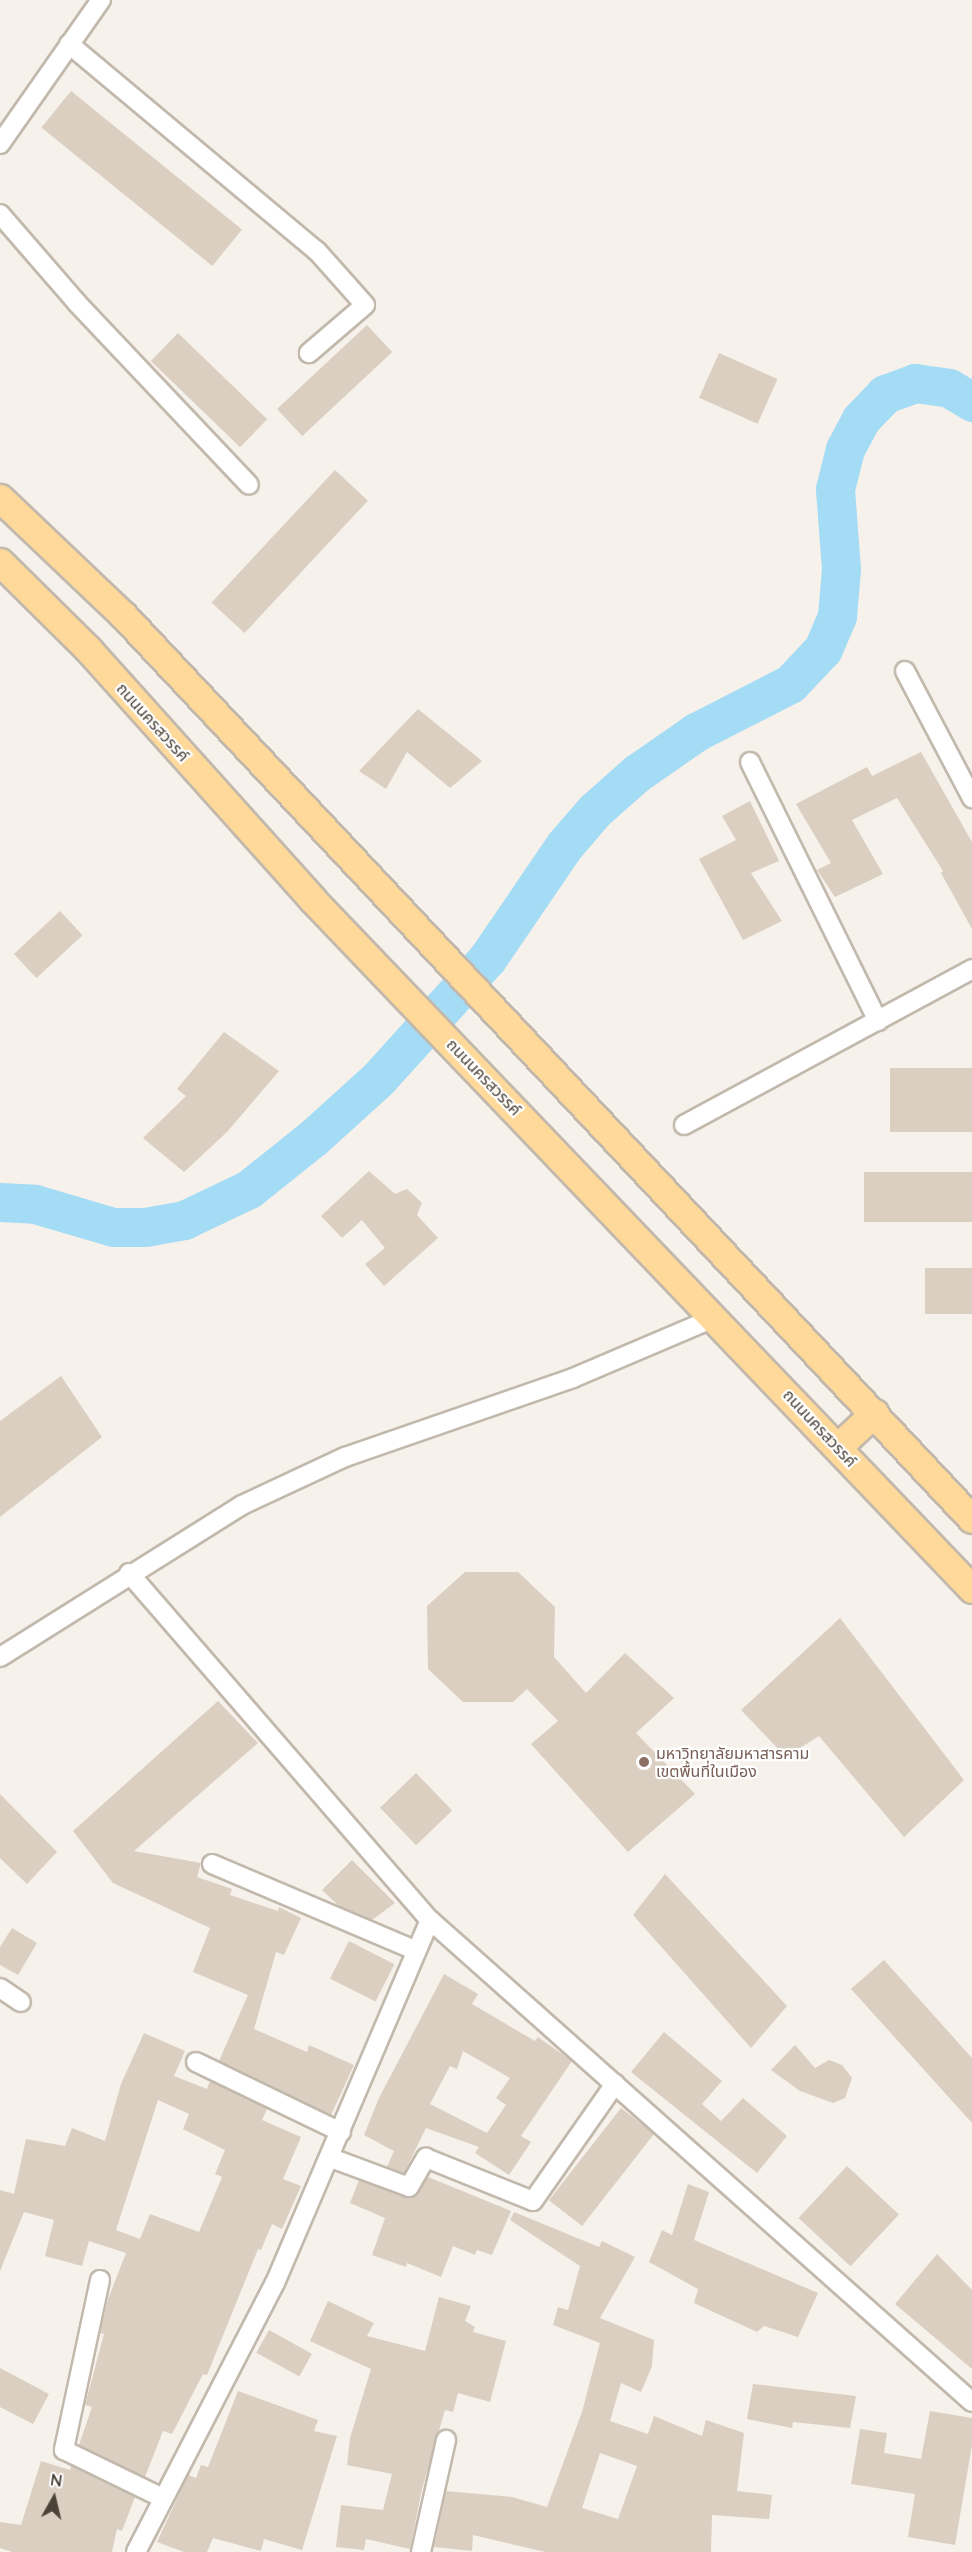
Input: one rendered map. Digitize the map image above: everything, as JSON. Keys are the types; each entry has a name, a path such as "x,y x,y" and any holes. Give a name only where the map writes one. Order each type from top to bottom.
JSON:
{"main road":[{"path":"0,498 123,615 972,1519"},
{"name":"ถนนนครสวรรค์","path":"0,562 88,649 312,899 716,1317 972,1589"},
{"path":"838,1447 874,1413"}],"street":[{"path":"0,144 101,0"},
{"path":"69,44 317,251 365,305 309,352"},
{"path":"0,214 77,303 249,485"},
{"path":"905,671 972,798"},
{"path":"750,762 878,1021"},
{"path":"684,1125 972,969"},
{"path":"0,1657 129,1573 242,1505 345,1457 573,1378 716,1317"},
{"path":"129,1573 430,1920 972,2402"},
{"path":"212,1864 414,1950"},
{"path":"136,2552 274,2283 331,2158 414,1950 430,1920"},
{"path":"0,1988 21,2002"},
{"path":"196,2062 341,2132"},
{"path":"331,2158 409,2187 426,2158 533,2201 615,2084"},
{"path":"100,2280 64,2450 163,2498"},
{"path":"421,2552 446,2440"}],"building":[{"path":"71,91 242,229 212,266 41,128"},
{"path":"367,325 392,352 302,436 277,409"},
{"path":"178,333 267,419 240,447 151,361"},
{"path":"719,353 777,379 758,424 699,398"},
{"path":"335,470 368,501 244,633 212,602"},
{"path":"418,709 482,761 450,788 407,752 386,789 359,771"},
{"path":"921,752 972,842 972,929 941,873 943,871 897,798 852,820 883,874 835,897 817,870 831,863 796,804 867,767 872,776"},
{"path":"750,801 779,861 751,873 782,921 743,940 699,859 736,840 722,816"},
{"path":"60,911 83,935 36,978 14,954"},
{"path":"224,1032 279,1071 227,1132 184,1172 143,1138 186,1096 177,1089"},
{"path":"890,1068 972,1068 972,1132 890,1132"},
{"path":"369,1171 395,1194 407,1189 422,1203 417,1215 438,1238 384,1286 365,1264 385,1248 362,1220 342,1238 321,1216"},
{"path":"864,1172 972,1172 972,1222 864,1222"},
{"path":"925,1268 972,1268 972,1314 925,1314"},
{"path":"61,1376 102,1437 0,1517 0,1421"},
{"path":"465,1572 518,1572 555,1607 554,1657 586,1693 625,1653 674,1698 636,1733 695,1794 628,1852 531,1744 558,1721 527,1689 513,1702 463,1702 428,1669 427,1606"},
{"path":"840,1618 964,1780 904,1837 819,1736 786,1757 741,1710"},
{"path":"218,1701 258,1743 134,1851 201,1863 197,1877 232,1889 230,1895 278,1911 279,1907 301,1918 284,1955 276,1952 254,2029 307,2052 309,2045 354,2065 331,2115 219,2061 248,1995 193,1972 210,1928 113,1883 73,1831"},
{"path":"416,1773 452,1810 416,1845 380,1808"},
{"path":"0,1794 57,1852 27,1884 0,1858"},
{"path":"352,1860 395,1903 372,1920 339,1906 322,1890"},
{"path":"665,1874 787,2006 751,2048 633,1915"},
{"path":"12,1928 37,1943 18,1975 0,1965 0,1947"},
{"path":"349,1941 394,1964 375,2002 330,1978"},
{"path":"884,1960 972,2058 972,2123 851,1989"},
{"path":"444,1974 478,1994 472,2004 535,2041 538,2037 572,2061 521,2136 531,2142 509,2175 475,2153 479,2147 426,2128 404,2173 387,2167 394,2151 364,2135 379,2098","holes":["463,2051 510,2078 496,2098 506,2105 487,2133 430,2104 450,2066 457,2069"]},
{"path":"664,2032 722,2081 702,2104 721,2121 743,2098 787,2136 757,2173 631,2072"},
{"path":"144,2033 185,2051 174,2076 207,2089 210,2081 267,2109 262,2120 301,2137 283,2179 301,2186 282,2229 272,2224 261,2250 258,2249 207,2375 203,2374 172,2434 163,2431 145,2477 79,2445 92,2407 85,2405 104,2334 100,2333 108,2299 126,2253 89,2241 82,2266 45,2256 54,2220 24,2212 0,2271 0,2190 14,2194 26,2139 65,2146 72,2128 105,2141 121,2084","holes":["158,2100 189,2114 183,2129 225,2150 215,2174 222,2177 199,2232 150,2214 140,2239 116,2230"]},
{"path":"795,2045 815,2068 829,2060 842,2065 852,2078 845,2098 833,2103 800,2091 771,2070"},
{"path":"621,2108 654,2134 582,2226 549,2200"},
{"path":"847,2166 899,2214 851,2266 799,2218"},
{"path":"428,2177 511,2211 492,2255 477,2250 475,2255 453,2246 441,2277 407,2263 406,2267 372,2255 385,2218 350,2203 359,2180 410,2198 418,2193"},
{"path":"688,2184 709,2192 694,2240 818,2293 798,2337 764,2326 757,2332 694,2303 698,2289 649,2262 662,2230 672,2235"},
{"path":"514,2212 599,2247 602,2241 635,2257 600,2318 654,2340 652,2366 641,2392 621,2383 610,2421 648,2434 654,2416 702,2436 706,2420 744,2433 737,2491 772,2495 769,2519 712,2515 711,2552 545,2552 473,2535 472,2551 434,2547 446,2491 512,2497 547,2507 582,2412 600,2343 553,2325 558,2307 568,2310 580,2266 510,2220","holes":["600,2453 637,2466 618,2519 582,2508"]},
{"path":"937,2254 972,2290 972,2369 895,2304"},
{"path":"439,2297 471,2306 465,2321 475,2327 473,2332 506,2341 490,2402 458,2393 453,2412 445,2410 422,2489 410,2549 366,2539 364,2550 336,2547 341,2505 383,2510 392,2474 347,2465 350,2438 371,2369 310,2341 328,2301 374,2323 367,2336 425,2351"},
{"path":"269,2330 312,2354 299,2376 256,2353"},
{"path":"0,2368 49,2394 33,2424 0,2407"},
{"path":"753,2384 856,2396 850,2428 793,2422 792,2428 747,2419"},
{"path":"238,2391 318,2420 314,2431 337,2436 302,2550 264,2539 261,2551 213,2538 207,2552 184,2552 157,2542 188,2475 196,2478 201,2465 208,2467"},
{"path":"930,2411 972,2418 972,2445 955,2545 908,2537 915,2494 851,2484 860,2429 887,2433 884,2453 921,2459"},
{"path":"41,2461 70,2470 71,2466 135,2497 122,2531 117,2529 112,2552 12,2552 0,2548 0,2522 21,2525"}],"waterway":[{"path":"0,1202 35,1204 113,1227 145,1227 184,1220 249,1189 313,1138 378,1079 487,959 564,846 594,811 637,773 696,732 790,684 823,649 837,616 841,569 835,489 845,449 861,419 885,394 915,383 949,388 972,402"}],"place":[{"name":"มหาวิทยาลัยมหาสารคาม เขตพื้นที่ในเมือง","path":"644,1762"}]}
